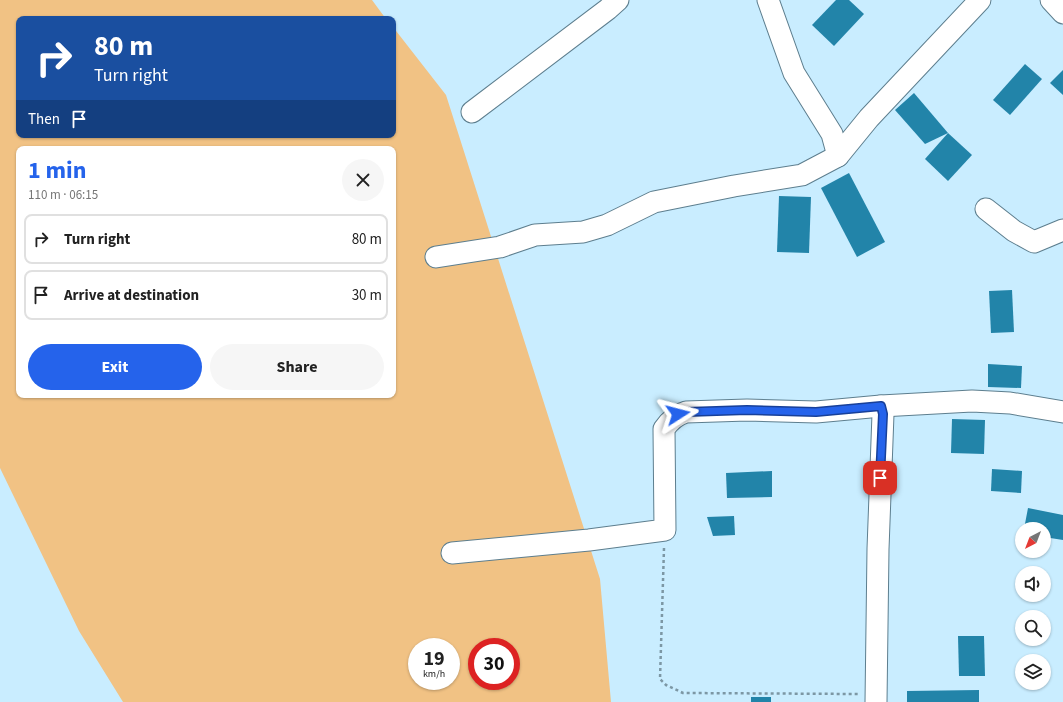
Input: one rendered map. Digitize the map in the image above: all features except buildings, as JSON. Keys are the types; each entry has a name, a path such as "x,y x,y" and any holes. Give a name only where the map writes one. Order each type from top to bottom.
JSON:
{"street":[{"path":"472,112 618,0"},
{"path":"768,0 794,73 832,134 838,156"},
{"path":"436,257 500,247 535,235 583,232 607,225 654,202 734,186 802,176 838,156 869,118 980,0"},
{"path":"1051,0 1063,13"},
{"path":"986,209 1014,231 1034,242 1063,230"},
{"path":"452,553 589,540 665,530 664,429 669,421 678,414 686,412 747,410 816,412 881,406 972,401 1010,403 1063,412"},
{"path":"876,698 878,549 883,414 881,406"}],"path":[{"path":"665,530 660,679 666,685 683,693 876,698"}],"shaded area":[{"path":"0,0 372,0 384,16 16,16 16,138 396,138 396,31 446,95 600,579 611,702 123,702 79,631 0,468"}],"route":[{"path":"678,414 686,412 747,410 816,412 881,406 883,414 880,478"}]}
